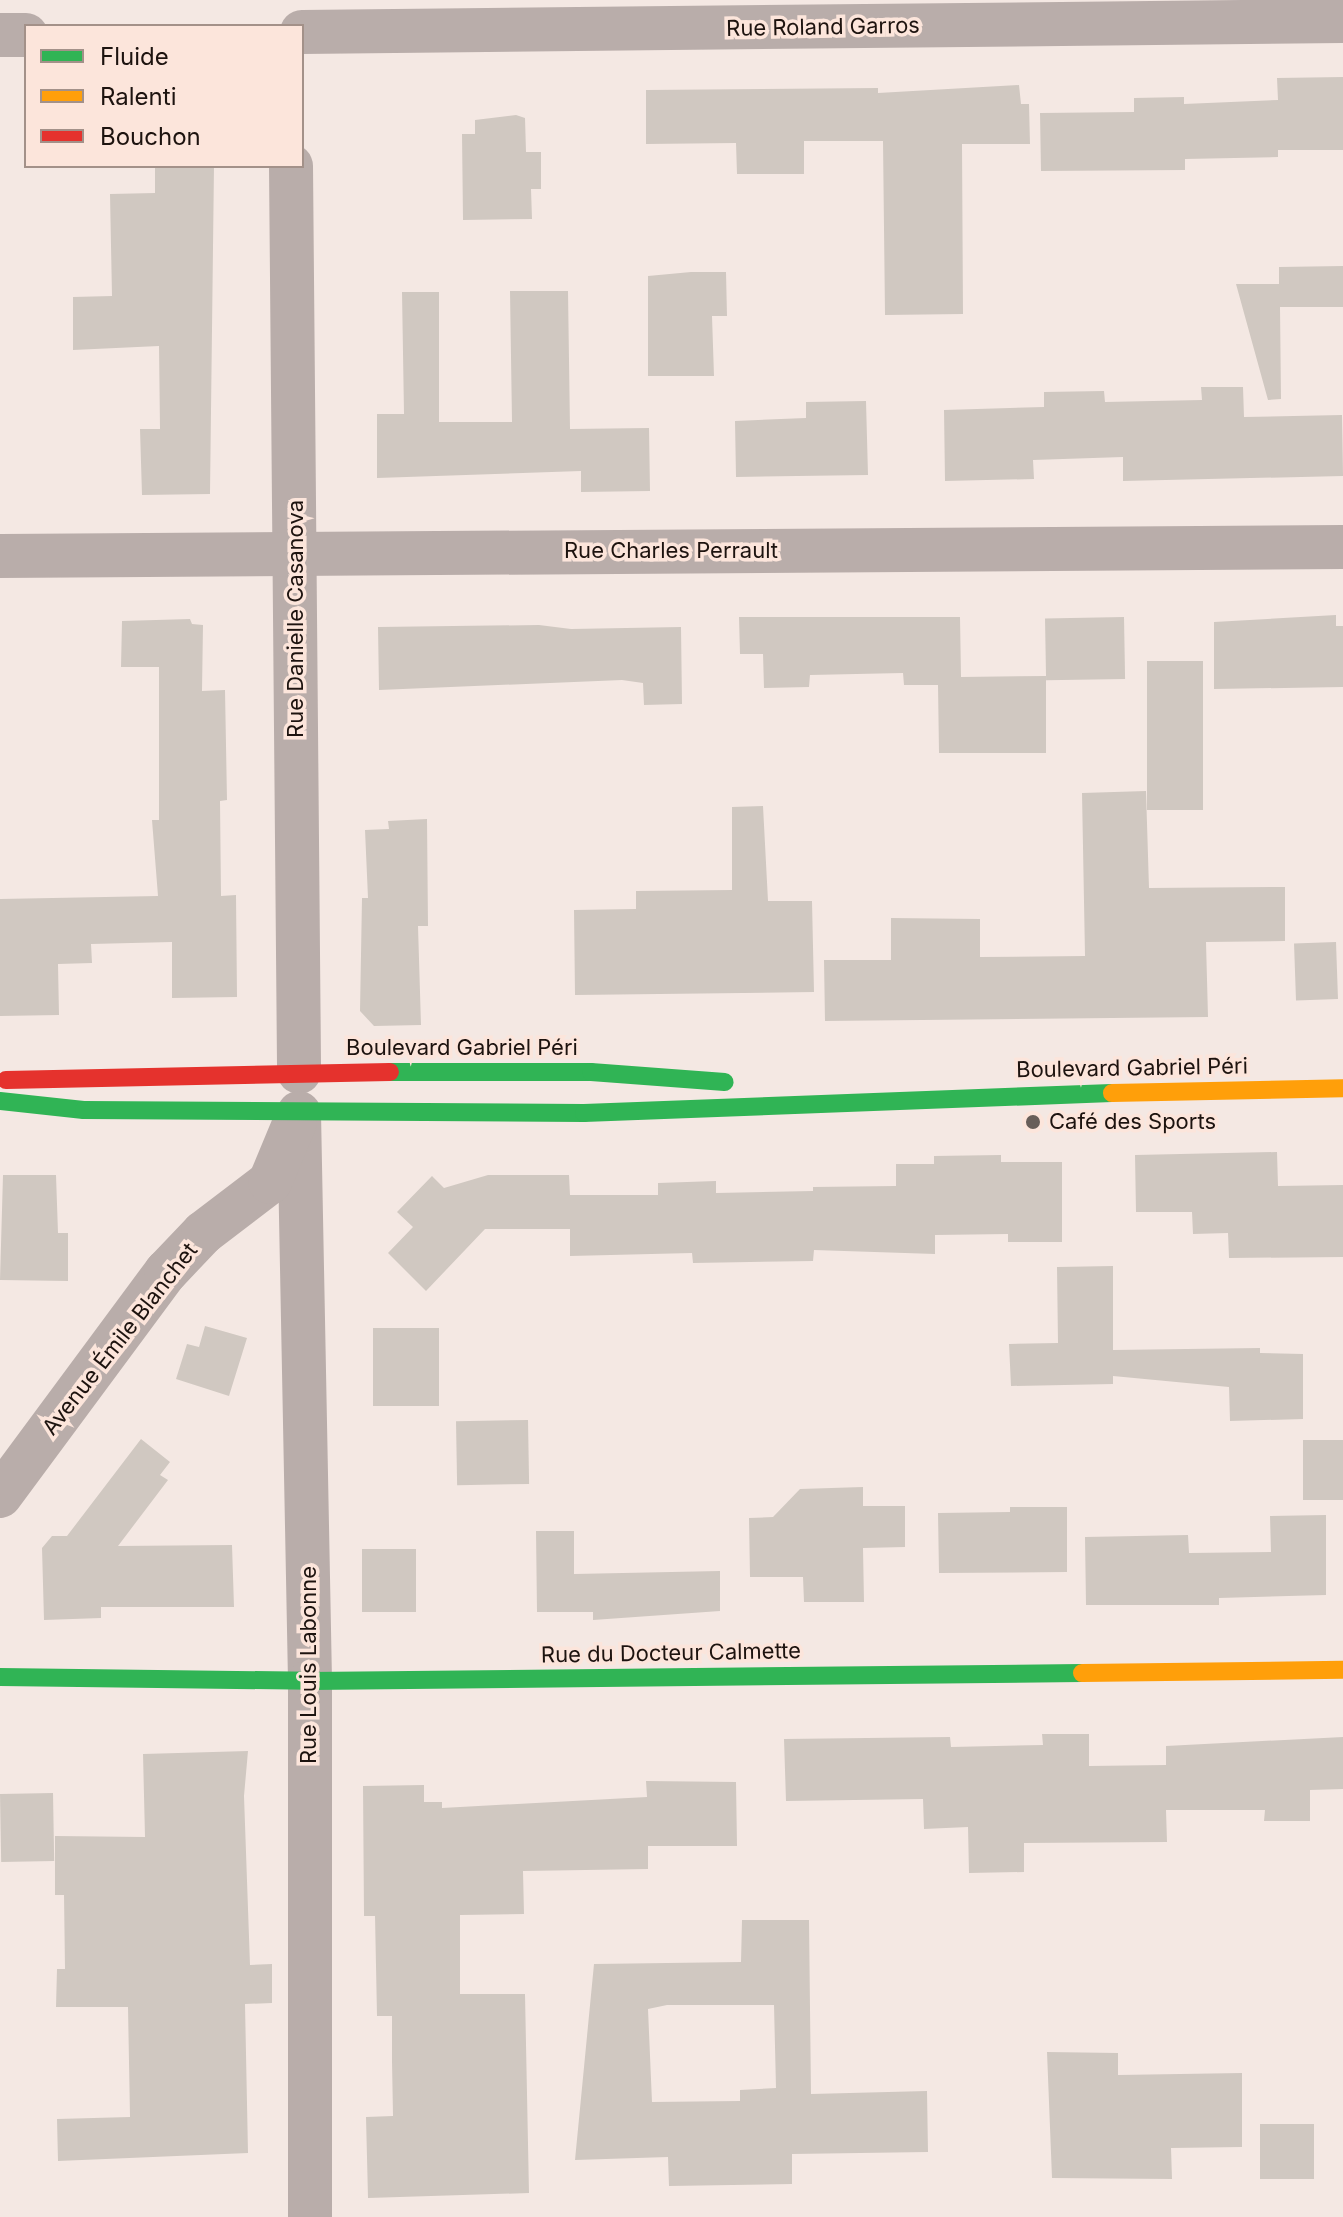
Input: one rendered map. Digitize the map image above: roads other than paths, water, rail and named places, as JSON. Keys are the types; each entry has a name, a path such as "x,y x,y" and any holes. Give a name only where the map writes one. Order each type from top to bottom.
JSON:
{"main road":[{"name":"Boulevard Gabriel Péri","path":"0,1101 84,1110 591,1072 922,1097"},
{"name":"Boulevard Gabriel Péri","path":"0,1081 299,1092 584,1113 922,1097 1343,1088"},
{"name":"Rue du Docteur Calmette","path":"0,1677 310,1681 1343,1670"}],"street":[{"path":"290,0 290,24"},
{"name":"Rue Roland Garros","path":"304,32 1343,21"},
{"path":"0,35 24,35"},
{"name":"Rue Danielle Casanova","path":"291,168 299,1092"},
{"name":"Rue Charles Perrault","path":"0,556 1343,547"},
{"name":"Avenue Émile Blanchet","path":"0,1496 166,1272 203,1233 270,1182 299,1092"},
{"name":"Rue Louis Labonne","path":"299,1092 310,1681 310,2217"}],"place":[{"name":"Café des Sports","path":"1033,1122"}]}
